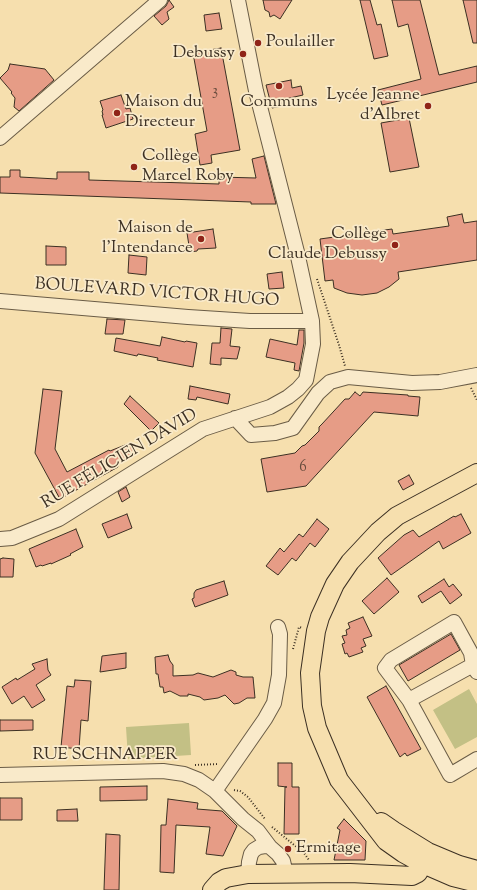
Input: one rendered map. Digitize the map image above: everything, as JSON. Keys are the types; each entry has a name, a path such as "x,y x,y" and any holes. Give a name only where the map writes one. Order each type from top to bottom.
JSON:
{"main road":[{"path":"477,473 407,510 388,523 350,562 335,584 320,617 316,631 310,673 312,706 317,728 339,780 357,805 386,841 408,848 426,858 453,877 477,883"},
{"path":"350,873 381,869 392,863 408,848"},
{"path":"426,858 477,870"},
{"path":"212,890 219,882 226,878 248,874 350,873 412,876 418,873 426,858"}],"street":[{"path":"0,138 160,0"},
{"name":"RUE FÉLICIEN DAVID","path":"0,539 12,538 60,519 202,430 270,407 288,397 306,380 313,344 312,321 297,252 256,91 238,0"},
{"name":"BOULEVARD VICTOR HUGO","path":"0,300 188,317 250,321 312,321"},
{"path":"235,418 251,435 275,433 293,428 318,392 330,382 348,377 412,384 440,382 477,376"},
{"path":"409,700 475,668 471,653 454,622 390,660 386,668 409,700 450,775 477,759"},
{"path":"215,791 265,719 274,703 279,674 280,634 278,627"},
{"name":"RUE SCHNAPPER","path":"0,775 163,771 184,774 199,780 215,791 243,819 258,831 283,861 286,874"},
{"name":"RUE SCHNAPPER","path":"243,819 251,837 254,850"},
{"path":"248,874 251,854 254,850 258,847 270,847"}],"path":[{"path":"293,650 299,627 316,631"},
{"path":"234,790 240,791 248,797 275,830 304,853 310,860"}],"shaded area":[{"path":"469,689 477,704 477,737 455,749 433,710"},
{"path":"189,723 191,755 128,759 126,727"}],"building":[{"path":"169,0 174,7 167,12 169,19 162,25 154,16 166,6"},
{"path":"263,0 292,0 280,19 274,15 270,17 269,12 265,10"},
{"path":"360,0 370,0 377,25 381,24 388,56 374,59"},
{"path":"392,0 420,0 439,75 477,66 477,82 382,105 378,90 421,79 408,24 398,27"},
{"path":"463,0 477,0 477,43 473,43"},
{"path":"219,13 222,29 206,31 204,15"},
{"path":"221,48 240,150 211,155 212,163 200,165 195,134 207,131 193,53"},
{"path":"10,64 45,69 54,80 19,111 14,107 15,98 11,93 12,92 0,78 8,70"},
{"path":"291,80 292,88 301,86 303,95 281,100 282,106 272,108 266,85"},
{"name":"Maison du Directeur","path":"121,95 126,109 130,108 133,119 106,128 100,101"},
{"path":"409,118 419,167 390,172 381,123"},
{"path":"264,156 276,204 0,193 0,177 10,177 10,170 20,170 20,177 57,179 57,172 89,172 89,180 219,184 219,177 256,178 252,159"},
{"path":"462,214 464,223 477,221 477,260 398,272 399,279 389,287 377,293 362,295 347,293 334,288 333,280 325,281 320,239 392,229 393,234 449,226 447,217"},
{"name":"Maison de l'Intendance","path":"213,229 216,248 198,249 197,251 190,252 187,233"},
{"path":"46,246 66,247 66,265 46,265"},
{"path":"129,255 147,257 146,275 128,273"},
{"path":"282,272 284,288 269,289 267,274"},
{"path":"107,319 125,320 123,334 105,334"},
{"path":"221,328 232,329 230,346 240,347 237,359 221,358 221,365 210,364 212,343 220,343"},
{"path":"299,330 304,330 304,343 299,371 294,370 295,363 266,357 270,339 297,345"},
{"path":"162,337 197,343 193,367 157,360 158,358 138,354 137,356 114,351 116,338 160,346"},
{"path":"190,386 230,394 228,404 197,397 196,400 188,399"},
{"path":"43,389 62,391 55,449 67,472 109,450 110,451 130,443 135,455 117,464 118,467 60,499 35,453"},
{"path":"355,392 360,396 363,392 420,397 418,416 374,412 306,486 267,492 261,459 295,453 319,431 319,427 345,399 349,399"},
{"path":"130,396 159,423 151,431 124,404"},
{"path":"409,475 414,484 403,490 398,481"},
{"path":"126,487 130,497 122,502 118,492"},
{"path":"127,514 132,528 108,538 102,524"},
{"path":"461,514 471,533 443,549 439,541 391,575 378,558 404,535 413,530 419,537 454,516 455,517"},
{"path":"317,519 329,529 315,547 310,543 296,561 292,558 278,575 266,566 280,548 284,552 299,534 303,537"},
{"path":"76,529 83,547 70,554 71,555 51,564 36,567 29,549"},
{"path":"0,559 14,559 13,577 0,577"},
{"path":"387,578 399,592 374,614 362,601"},
{"path":"444,579 449,587 453,584 462,595 450,604 441,591 422,603 418,596"},
{"path":"224,581 228,595 195,607 192,599 194,598 194,593 196,590"},
{"path":"363,617 372,636 363,639 366,646 361,648 363,652 349,657 347,653 345,654 342,644 345,643 342,636 347,635 346,630 350,628 348,623"},
{"path":"451,634 460,650 408,681 399,665"},
{"path":"126,653 126,668 100,672 102,656"},
{"path":"168,655 173,665 173,676 193,675 198,673 213,677 231,670 236,672 236,675 253,677 255,698 247,698 234,704 225,695 218,698 204,700 200,697 188,694 188,696 180,696 170,691 164,693 163,687 160,687 158,674 156,674 155,657"},
{"path":"47,659 48,670 51,675 36,685 45,700 32,708 24,696 12,704 2,687 35,669 32,664"},
{"path":"75,680 91,681 88,721 81,720 79,749 61,747 67,686 74,687"},
{"path":"386,686 421,749 407,756 405,753 400,757 367,697"},
{"path":"0,720 33,720 33,730 0,731"},
{"path":"278,763 292,763 292,787 299,787 299,834 284,834 285,787 287,787 278,786"},
{"path":"147,786 147,800 100,801 100,787"},
{"path":"0,798 22,798 22,820 0,820"},
{"path":"168,799 198,803 197,809 222,811 237,826 223,856 206,854 210,827 176,825 174,873 160,872 161,825 166,825"},
{"path":"77,809 78,821 57,821 57,810"},
{"path":"344,819 366,841 365,860 334,860 340,830 337,828"},
{"path":"106,834 120,835 119,890 104,890"}],"place":[{"name":"Poulailler","path":"258,43"},
{"name":"Debussy","path":"243,54"},
{"name":"Communs","path":"279,86"},
{"name":"Lycée Jeanne d'Albret","path":"428,106"},
{"name":"Maison du Directeur","path":"117,113"},
{"name":"Collège Marcel Roby","path":"134,167"},
{"name":"Maison de l'Intendance","path":"201,239"},
{"name":"Collège Claude Debussy","path":"395,245"},
{"name":"Ermitage","path":"288,849"}]}
